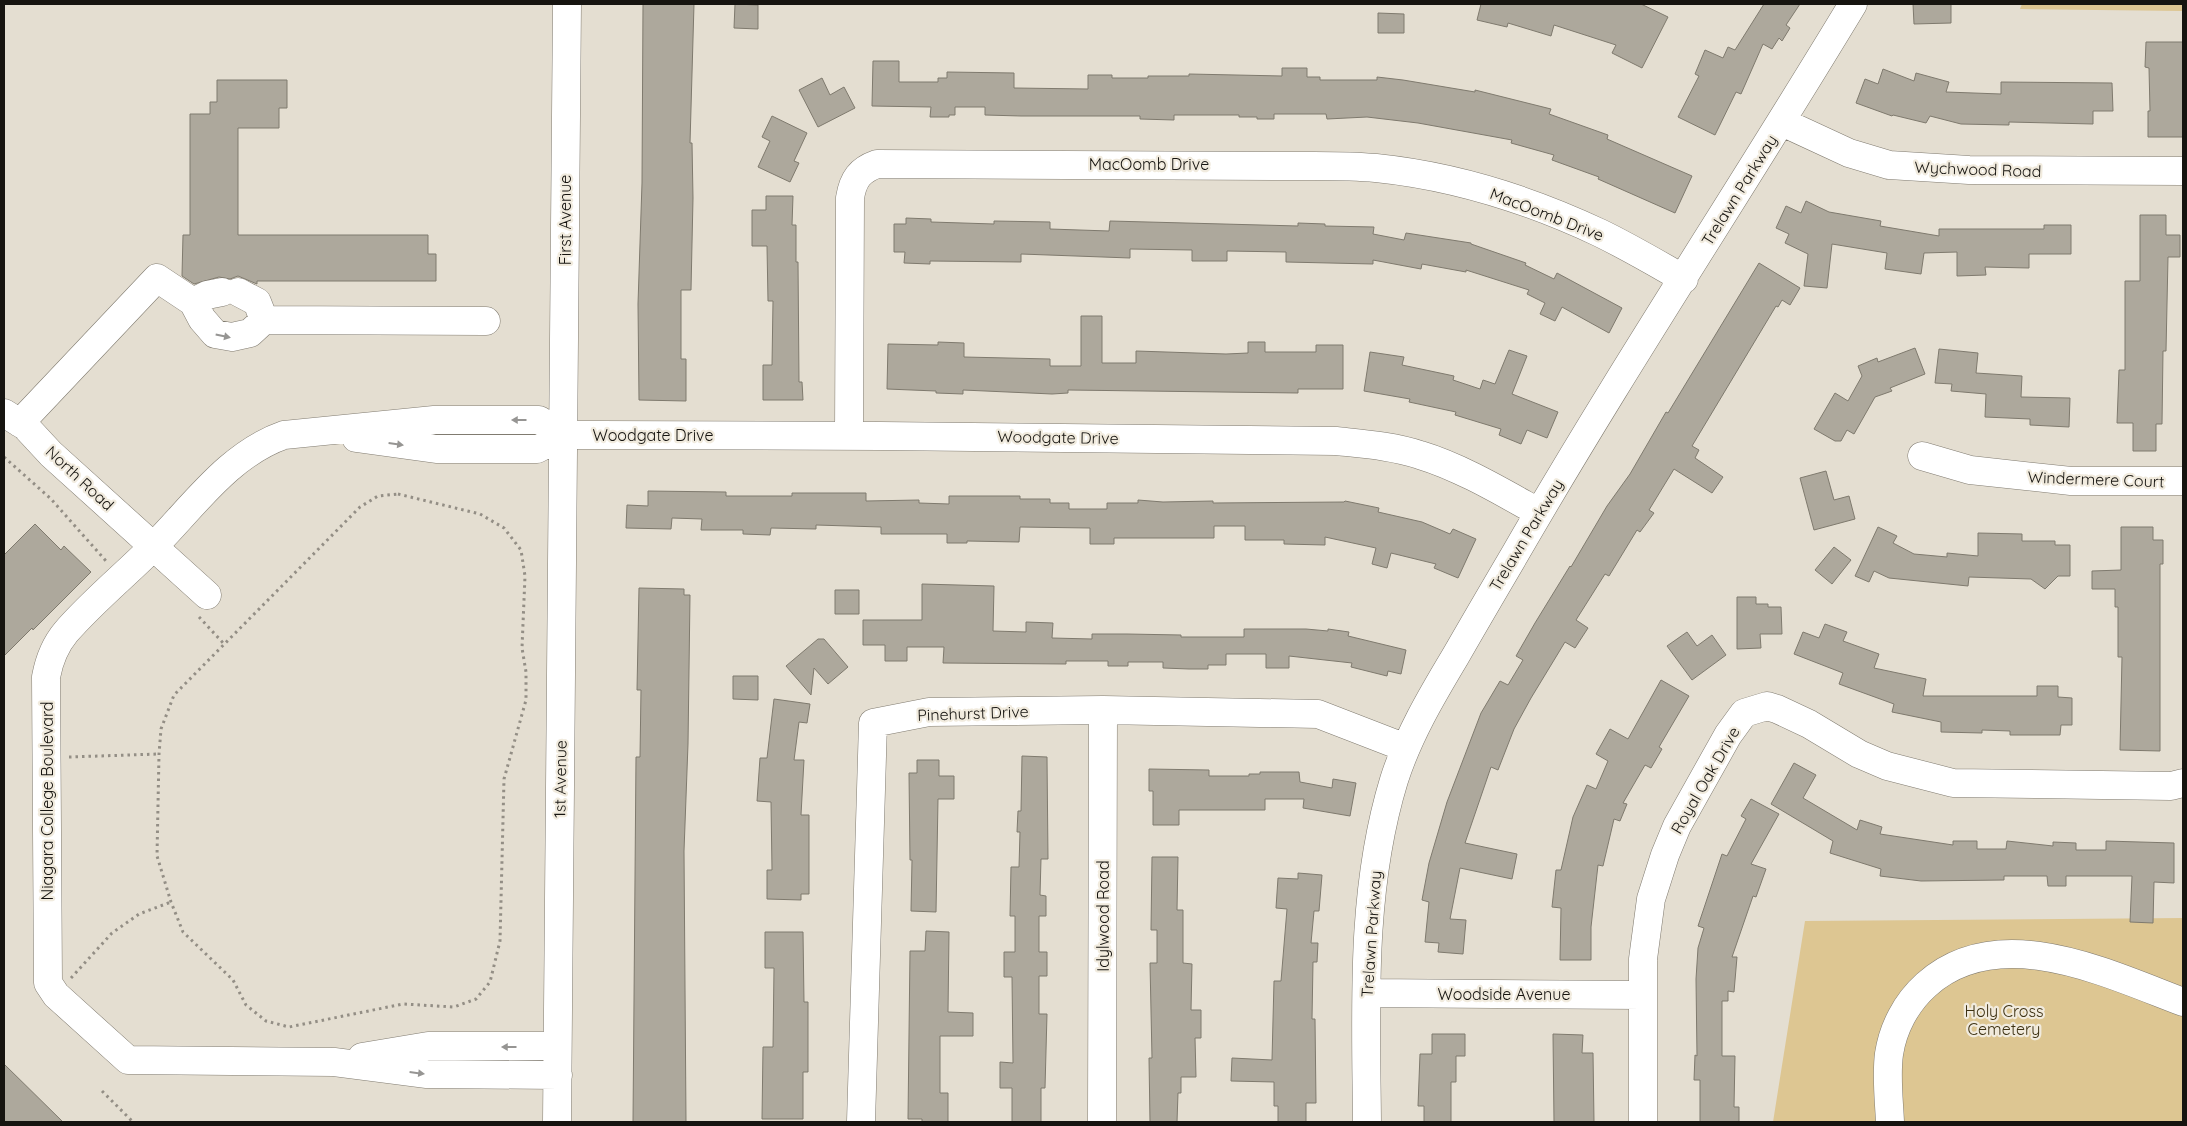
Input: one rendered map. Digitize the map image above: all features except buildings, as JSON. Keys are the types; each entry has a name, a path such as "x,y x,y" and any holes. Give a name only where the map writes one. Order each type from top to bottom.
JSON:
{"street":[{"name":"First Avenue","path":"564,435 567,4"},
{"name":"Trelawn Parkway","path":"1367,1122 1367,993 1370,910 1376,861 1384,820 1395,780 1418,719 1538,512 1782,122 1853,4"},
{"name":"Wychwood Road","path":"1782,122 1849,153 1879,164 1969,170 2183,171"},
{"name":"MacOomb Drive","path":"849,436 850,198 852,185 858,174 866,168 877,164 1325,166 1375,168 1405,172 1488,190 1558,215 1601,234 1684,279"},
{"path":"12,418 157,278 193,302 202,319 215,334 232,338 250,333 264,320 486,321"},
{"path":"193,302 207,295 230,292 256,302 264,320"},
{"name":"North Road","path":"12,418 39,440 51,454 207,595"},
{"name":"Niagara College Boulevard","path":"558,1075 427,1074 334,1062 128,1060 56,995 48,983 46,677 50,658 65,633 239,459 274,438 284,435 434,420 539,420 564,435"},
{"name":"Woodgate Drive","path":"564,435 1307,440 1365,444 1421,455 1466,474 1538,512"},
{"name":"1st Avenue","path":"557,1122 564,435"},
{"name":"Windermere Court","path":"1922,456 1970,470 2063,480 2183,481"},
{"name":"Royal Oak Drive","path":"1643,1122 1643,959 1651,898 1664,855 1676,826 1728,735 1744,713 1767,706 1777,709 1809,724 1859,754 1887,766 1953,784 2171,786 2183,783"},
{"name":"Pinehurst Drive","path":"861,1122 873,723 929,712 1103,710 1318,714 1406,748"},
{"name":"Idylwood Road","path":"1102,1122 1103,710"},
{"path":"1890,1122 1888,1065 1890,1045 1896,1027 1905,1009 1924,987 1956,965 1974,959 2015,955 2045,956 2078,964 2183,1002"},
{"name":"Woodside Avenue","path":"1367,993 1642,995"},
{"name":"Niagara College Boulevard","path":"334,1062 428,1046 557,1046"},
{"path":"1888,1084 1901,1122"}],"path":[{"path":"398,494 480,514 504,528 521,550 524,576 522,648 526,672 526,700 504,779 500,941 490,982 476,999 454,1007 403,1004 289,1027 266,1021 246,1005 233,980 183,932 171,902 158,856 159,754 161,729 174,695 360,507 378,496 398,494"},
{"path":"46,758 159,754"},
{"path":"56,995 112,933 139,914 171,902"},
{"path":"102,1091 133,1122"}],"green space":[{"path":"2022,4 2183,4 2183,11 2020,9"},
{"name":"Holy Cross Cemetery","path":"2183,918 2183,1122 1773,1122 1805,921"}]}
